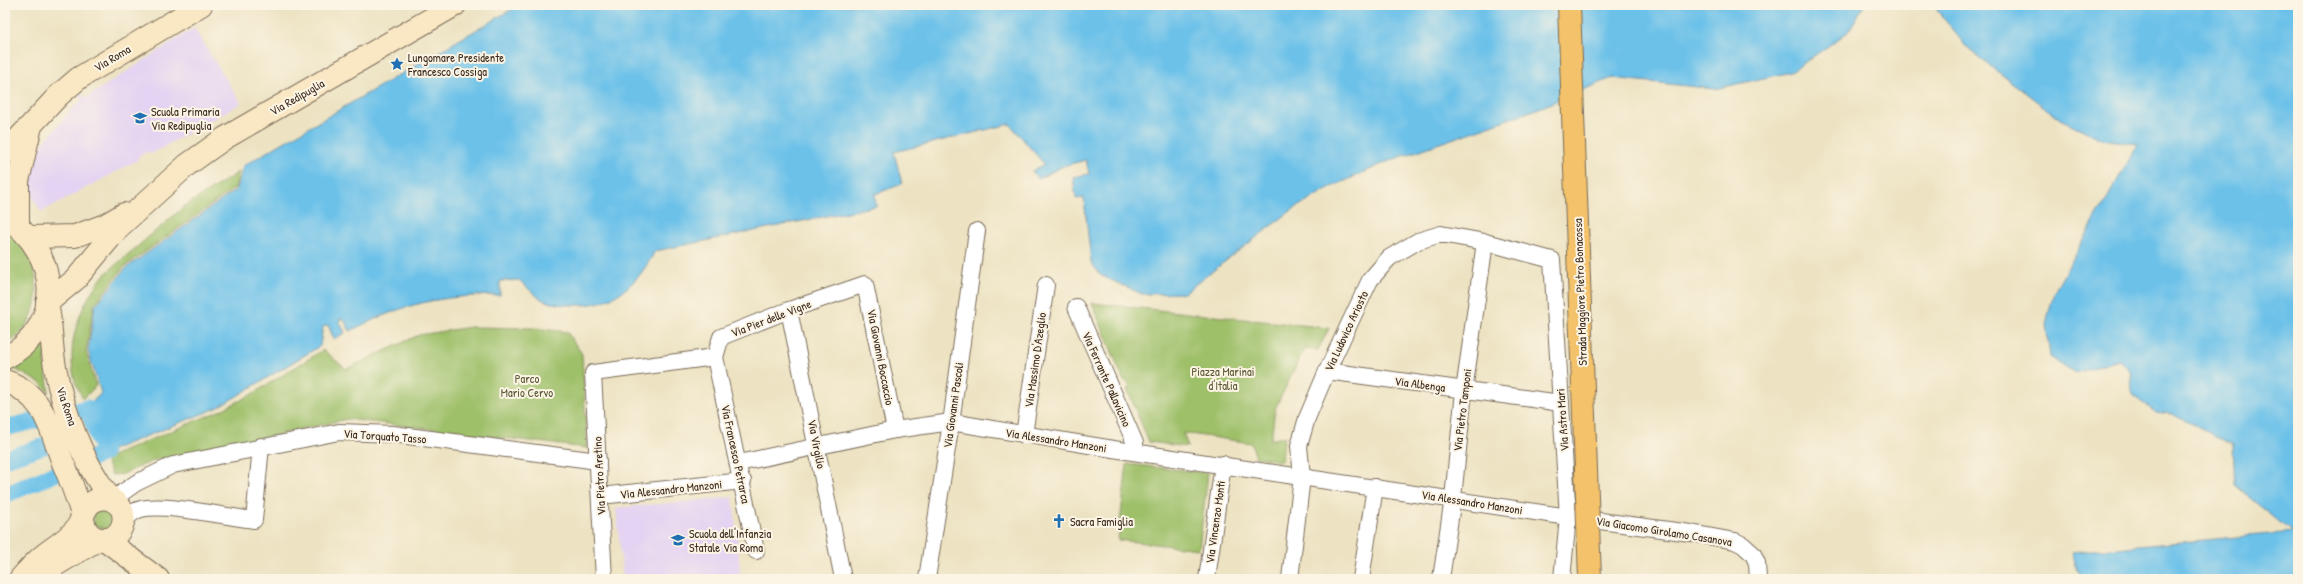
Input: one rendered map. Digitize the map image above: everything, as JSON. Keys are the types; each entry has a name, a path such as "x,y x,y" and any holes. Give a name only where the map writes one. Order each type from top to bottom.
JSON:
{"main road":[{"name":"Via Roma","path":"5,153 32,123 79,78 201,5"},
{"name":"Via Redipuglia","path":"47,304 76,279 109,238 187,165 226,138 455,5"},
{"name":"Strada Maggiore Pietro Bonacossa","path":"1569,5 1590,579"},
{"path":"5,358 21,348 33,335 42,320 47,304 49,286 46,268 40,252 21,220 18,180 32,123"},
{"name":"Via Redipuglia","path":"21,220 75,236 105,225 147,201"},
{"path":"53,341 76,279"},
{"name":"Via Roma","path":"47,304 53,341 54,365 63,401 98,483 112,500"},
{"name":"Via Roma","path":"5,381 17,385 31,395 42,408 71,481 83,518"},
{"path":"20,579 39,559 74,531 90,504 100,499 112,500 120,507 124,522 151,575"},
{"path":"83,518 85,528 90,535 102,539 151,575"},
{"path":"35,579 55,564 102,539 115,536 122,529 124,522"}],"street":[{"name":"Via Giovanni Pascoli","path":"927,579 951,422 977,231"},
{"name":"Via Ludovico Ariosto","path":"1290,579 1302,477 1299,446 1307,418 1327,371 1370,280 1389,258 1418,241 1441,234 1485,242 1552,260"},
{"name":"Via Pietro Tamponi","path":"1441,579 1453,498 1464,391 1485,242"},
{"name":"Via Astro Mari","path":"1552,260 1568,517 1562,579"},
{"name":"Via Pier delle Vigne","path":"715,357 722,337 789,310 866,284"},
{"name":"Via Giovanni Boccaccio","path":"866,284 895,430"},
{"name":"Via Massimo D'Azeglio","path":"1024,435 1046,285"},
{"name":"Via Ferrante Pallavicino","path":"1076,307 1135,443 1135,452"},
{"name":"Via Virgilio","path":"789,310 843,579"},
{"name":"Via Pietro Aretino","path":"604,579 593,373 715,357"},
{"name":"Via Francesco Petrarca","path":"715,357 739,463 756,551"},
{"name":"Via Albenga","path":"1327,371 1464,391 1561,403"},
{"name":"Via Alessandro Manzoni","path":"739,463 895,430 951,422 1024,435 1453,498 1568,517"},
{"name":"Via Torquato Tasso","path":"112,500 136,483 174,465 262,446 339,432 374,432 598,461"},
{"path":"124,522 130,514 141,509 160,508 254,520 262,446"},
{"name":"Via Vincenzo Monti","path":"1207,579 1223,464"},
{"name":"Via Alessandro Manzoni","path":"600,496 742,481"},
{"path":"1361,579 1375,487"},
{"name":"Via Giacomo Girolamo Casanova","path":"1568,517 1691,533 1739,542 1751,551 1755,558 1758,579"}],"shaded area":[{"name":"Scuola Primaria Via Redipuglia","path":"194,28 241,103 153,153 147,152 140,155 136,161 41,212 27,187 32,167 41,146 70,111 82,100 76,93 79,91 86,98"},
{"name":"Scuola dell'Infanzia Statale Via Roma","path":"733,497 741,579 623,579 616,508"}],"green space":[{"path":"239,172 235,188 124,267 94,305 86,352 96,386 83,399 76,385 72,363 72,349 74,335 83,309 97,284 105,274 185,206"},
{"path":"5,230 18,241 28,255 34,271 36,288 35,305 29,321 19,334 5,345"},
{"name":"Piazza Marinai d'Italia","path":"1092,303 1329,328 1318,350 1304,349 1275,409 1271,440 1285,436 1281,461 1256,457 1251,443 1183,433 1188,447 1149,442 1127,389 1130,388 1126,380 1124,381"},
{"name":"Parco Mario Cervo","path":"471,327 534,328 567,332 582,354 587,448 347,419 178,457 157,459 123,474 112,475 105,459 219,411 249,396 323,350 346,369 419,335"},
{"path":"46,335 45,364 49,392 39,382 11,367 34,352"},
{"path":"1127,464 1208,473 1199,549 1118,540"},
{"path":"108,509 115,520 107,530 94,525 93,515 98,510"}],"water":[{"path":"519,5 1864,5 1848,32 1791,72 1715,89 1612,78 1537,109 1389,161 1327,189 1292,210 1184,293 1142,294 1100,275 1091,262 1084,198 1076,199 1073,177 1089,174 1086,160 1063,166 1038,179 1032,171 1044,164 1010,124 894,152 902,184 875,194 876,206 655,251 632,284 612,298 600,302 587,305 562,305 551,303 538,297 519,280 500,281 500,295 458,297 422,303 370,321 350,331 343,318 339,320 345,333 334,339 328,325 323,327 320,346 217,408 104,453 87,408 101,393 88,351 95,306 126,268 237,189 243,166"},
{"path":"1933,5 2298,5 2298,579 2081,579 2072,552 2292,532 2235,486 2233,445 2172,414 2155,412 2132,395 2131,372 2119,360 2076,373 2050,357 2046,324 2054,292 2138,144 2102,139 2060,119 1968,49"}],"waterway":[{"path":"5,428 87,408 104,453 5,495"},
{"path":"5,459 68,438"}],"place":[{"name":"Lungomare Presidente Francesco Cossiga","path":"397,64"},
{"name":"Scuola Primaria Via Redipuglia","path":"140,118"},
{"name":"Sacra Famiglia","path":"1059,521"},
{"name":"Scuola dell'Infanzia Statale Via Roma","path":"678,540"}]}
